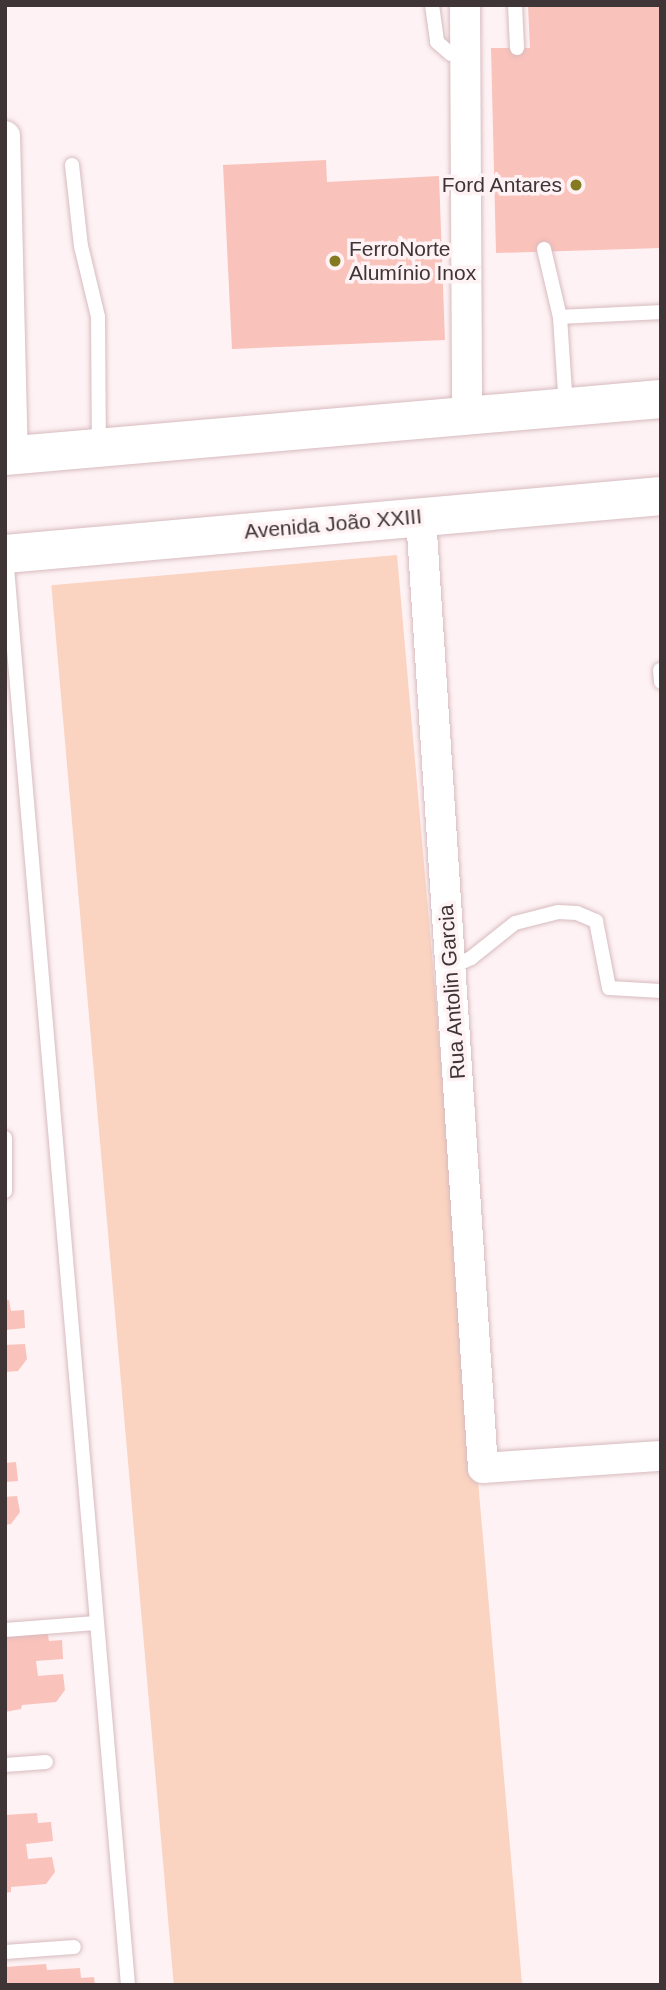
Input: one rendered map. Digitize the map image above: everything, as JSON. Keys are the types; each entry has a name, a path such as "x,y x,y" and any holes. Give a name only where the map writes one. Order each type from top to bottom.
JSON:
{"main road":[{"path":"9,456 661,399"},
{"name":"Avenida João XXIII","path":"5,554 661,496"}],"street":[{"path":"465,5 467,414"},
{"path":"5,136 9,456"},
{"name":"Rua Antolin Garcia","path":"421,517 483,1468 661,1456"}],"lane":[{"path":"432,5 437,41 451,54 465,54"},
{"path":"515,5 517,48"},
{"path":"72,165 81,246 98,317 99,448"},
{"path":"544,249 560,317 566,408"},
{"path":"560,317 661,312"},
{"path":"5,554 128,1985"},
{"path":"451,967 471,958 515,923 558,912 577,913 596,922 609,988 661,991"},
{"path":"5,1138 5,1191"},
{"path":"5,1630 96,1623"},
{"path":"5,1765 46,1762"},
{"path":"5,1952 74,1947"}],"shaded area":[{"path":"397,555 522,1985 174,1985 51,585"}],"building":[{"name":"Ford Antares","path":"528,5 661,5 661,248 496,253 491,48 530,48"},
{"name":"FerroNorte Alumínio Inox","path":"326,160 327,182 439,176 445,340 232,349 223,165"},
{"path":"5,1300 9,1300 11,1311 24,1310 25,1328 5,1330"},
{"path":"25,1344 27,1359 18,1371 5,1372 5,1345"},
{"path":"16,1462 18,1481 5,1482 5,1463"},
{"path":"17,1496 20,1512 11,1524 5,1525 5,1497"},
{"path":"5,1627 47,1630 49,1641 62,1640 63,1659 36,1661 38,1676 63,1674 65,1690 56,1702 22,1705 21,1709 5,1712"},
{"path":"37,1813 38,1823 51,1822 53,1841 26,1844 28,1859 52,1857 55,1872 46,1884 11,1887 11,1892 5,1893 5,1815"},
{"path":"46,1964 47,1970 80,1968 81,1978 94,1977 95,1985 5,1985 5,1967"}],"place":[{"name":"Ford Antares","path":"576,185"},
{"name":"FerroNorte Alumínio Inox","path":"335,261"}]}
